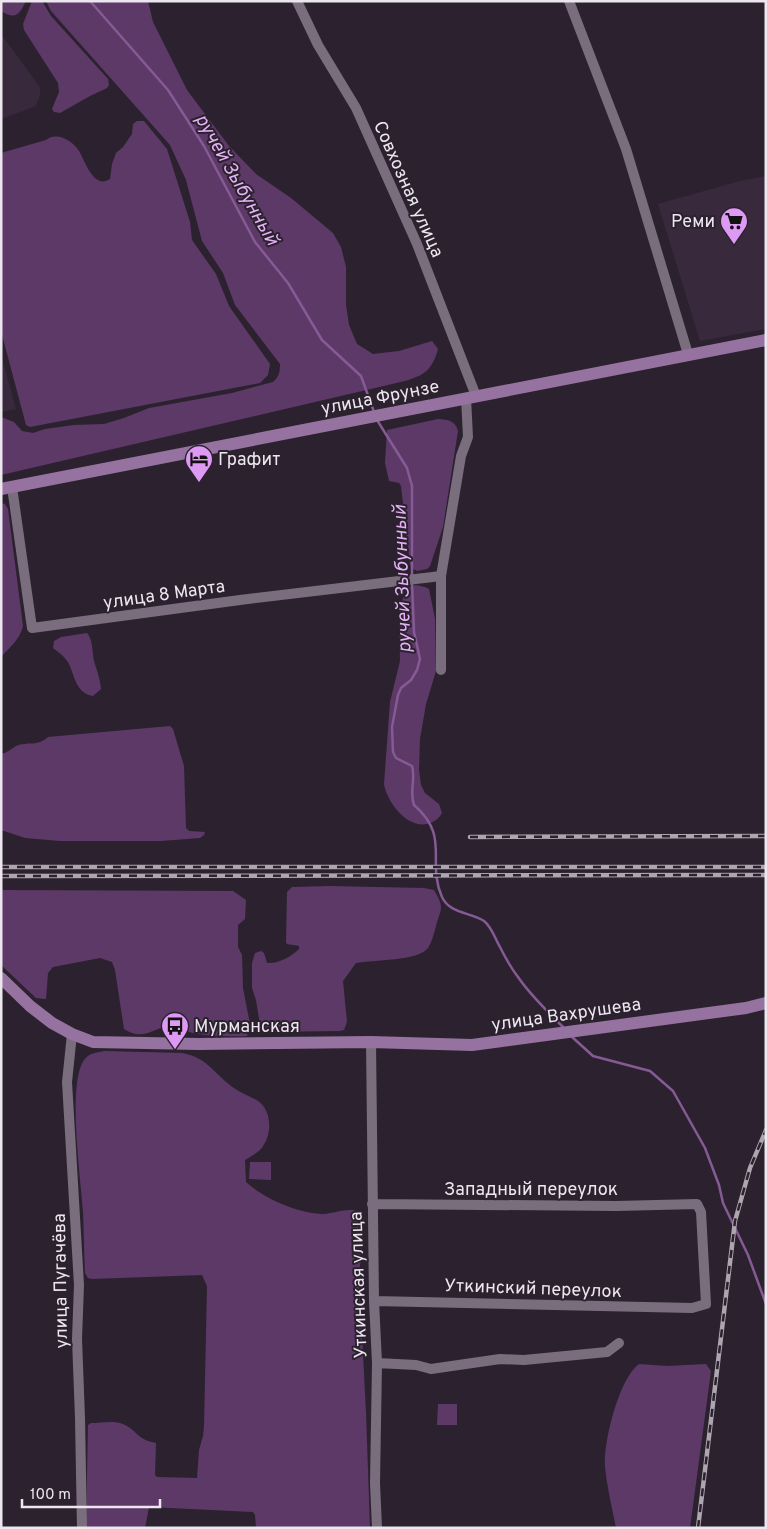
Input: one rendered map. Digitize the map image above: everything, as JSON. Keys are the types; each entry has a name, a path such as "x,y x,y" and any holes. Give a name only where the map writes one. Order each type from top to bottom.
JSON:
{"main road":[{"name":"улица Фрунзе","path":"6,488 766,340"},
{"name":"улица Вахрушева","path":"1,978 30,1006 52,1023 92,1042 199,1044 371,1042 472,1045 746,1008 766,1003"}],"street":[{"name":"Совхозная улица","path":"297,1 318,45 359,116 417,244 471,397"},
{"path":"569,1 626,149 688,354"},
{"path":"441,670 441,576 461,456 468,437 471,397"},
{"name":"улица 8 Марта","path":"6,488 32,628 240,600 441,576"},
{"name":"улица Пугачёва","path":"72,1034 67,1082 79,1286 77,1339 82,1528"},
{"name":"Уткинская улица","path":"371,1042 372,1204 377,1364 375,1483 377,1528"},
{"name":"Западный переулок","path":"372,1204 616,1206 697,1204 701,1212 706,1304 692,1308"},
{"name":"Уткинский переулок","path":"374,1301 692,1308"},
{"path":"377,1364 416,1365 431,1369 500,1359 524,1360 607,1352 619,1343"}],"shaded area":[{"path":"1,1 26,1 19,13 10,15 1,11"},
{"path":"32,1 42,1 51,16 108,79 109,85 107,88 60,113 54,112 52,109 59,92 58,83 24,30 23,24"},
{"path":"46,1 148,1 153,22 187,90 229,146 256,174 291,198 333,233 341,247 346,267 346,305 349,325 357,344 373,354 399,351 432,341 438,349 427,371 405,381 1,475 1,417 14,422 22,431 33,433 45,429 74,425 104,424 149,408 232,393 273,382 278,376 280,369 280,364 235,305 223,273 202,241 186,180 170,145 51,11"},
{"path":"1,34 40,87 40,95 36,106 1,119"},
{"path":"137,121 144,121 167,149 190,222 192,240 216,274 229,306 270,364 268,375 260,383 30,427 26,425 1,331 1,153 46,140 50,137 64,138 79,151 95,178 99,181 104,181 110,179 116,153 132,134 133,124"},
{"path":"766,176 766,329 700,341 658,204 740,181"},
{"path":"1,354 16,409 1,412"},
{"path":"438,419 448,420 453,423 458,431 443,527 430,566 427,569 417,571 410,565 401,486 399,483 389,481 385,463 387,430"},
{"path":"1,503 5,504 8,509 23,626 17,639 1,657"},
{"path":"416,585 429,589 435,619 436,671 426,704 420,739 419,770 421,785 425,793 439,804 442,813 434,821 422,824 414,823 400,814 394,807 384,784 390,702 400,661 399,608 410,587"},
{"path":"87,633 91,642 101,689 93,696 82,691 76,683 68,662 53,648 54,641 61,637"},
{"path":"170,726 173,729 184,766 186,828 189,831 205,832 200,838 161,841 60,841 25,838 1,830 1,754 16,746 40,742 48,737"},
{"path":"292,887 424,888 434,890 440,901 441,908 431,943 423,952 405,958 356,963 343,981 347,1022 344,1030 264,1032 260,1025 252,988 252,963 255,953 261,951 264,953 267,963 271,963 284,959 296,952 299,946 287,944 286,942 287,892"},
{"path":"1,890 233,891 246,900 245,919 238,925 238,947 242,955 243,988 250,1024 247,1036 201,1034 175,1026 167,1026 144,1034 132,1033 124,1029 115,970 112,962 100,958 53,967 48,973 46,999 36,998 1,965"},
{"path":"104,1051 182,1053 197,1058 238,1091 258,1101 266,1110 269,1122 268,1135 262,1148 245,1160 246,1182 272,1200 304,1211 325,1214 351,1210 359,1212 363,1216 359,1276 370,1528 256,1528 253,1512 149,1507 145,1528 86,1528 88,1425 91,1423 119,1423 128,1426 145,1440 156,1443 155,1475 157,1477 197,1478 199,1450 204,1427 207,1286 202,1275 92,1279 88,1278 85,1273 83,1212 76,1133 76,1089 79,1072 84,1060 90,1055"},
{"path":"250,1162 271,1162 271,1180 249,1179"},
{"path":"639,1364 667,1366 706,1364 711,1371 690,1528 616,1528 608,1490 605,1456 619,1396 632,1371"},
{"path":"438,1404 457,1404 457,1425 437,1425"}],"waterway":[{"name":"ручей Зыбунный","path":"90,1 168,90 204,146 255,242 288,283 322,340 361,376 374,412"},
{"name":"ручей Зыбунный","path":"377,420 407,468 412,486 412,577"},
{"name":"ручей Зыбунный","path":"412,583 414,632 420,659 417,670 411,680 401,688 398,695 392,727 393,752 396,758 412,766 414,805 432,828 435,839 436,872 442,897 450,907 479,918 487,924 508,962 523,984 564,1028"},
{"name":"ручей Зыбунный","path":"571,1036 593,1056 650,1071 673,1091 705,1148 719,1185 723,1203 748,1255 766,1304"}],"railway":[{"path":"470,837 766,836"},
{"path":"1,867 766,867"},
{"path":"1,876 766,875"},
{"path":"698,1528 735,1221 750,1168 766,1130"}],"place":[{"name":"Реми","path":"734,245"},
{"name":"Графит","path":"199,483"},
{"name":"Мурманская","path":"175,1050"}]}
